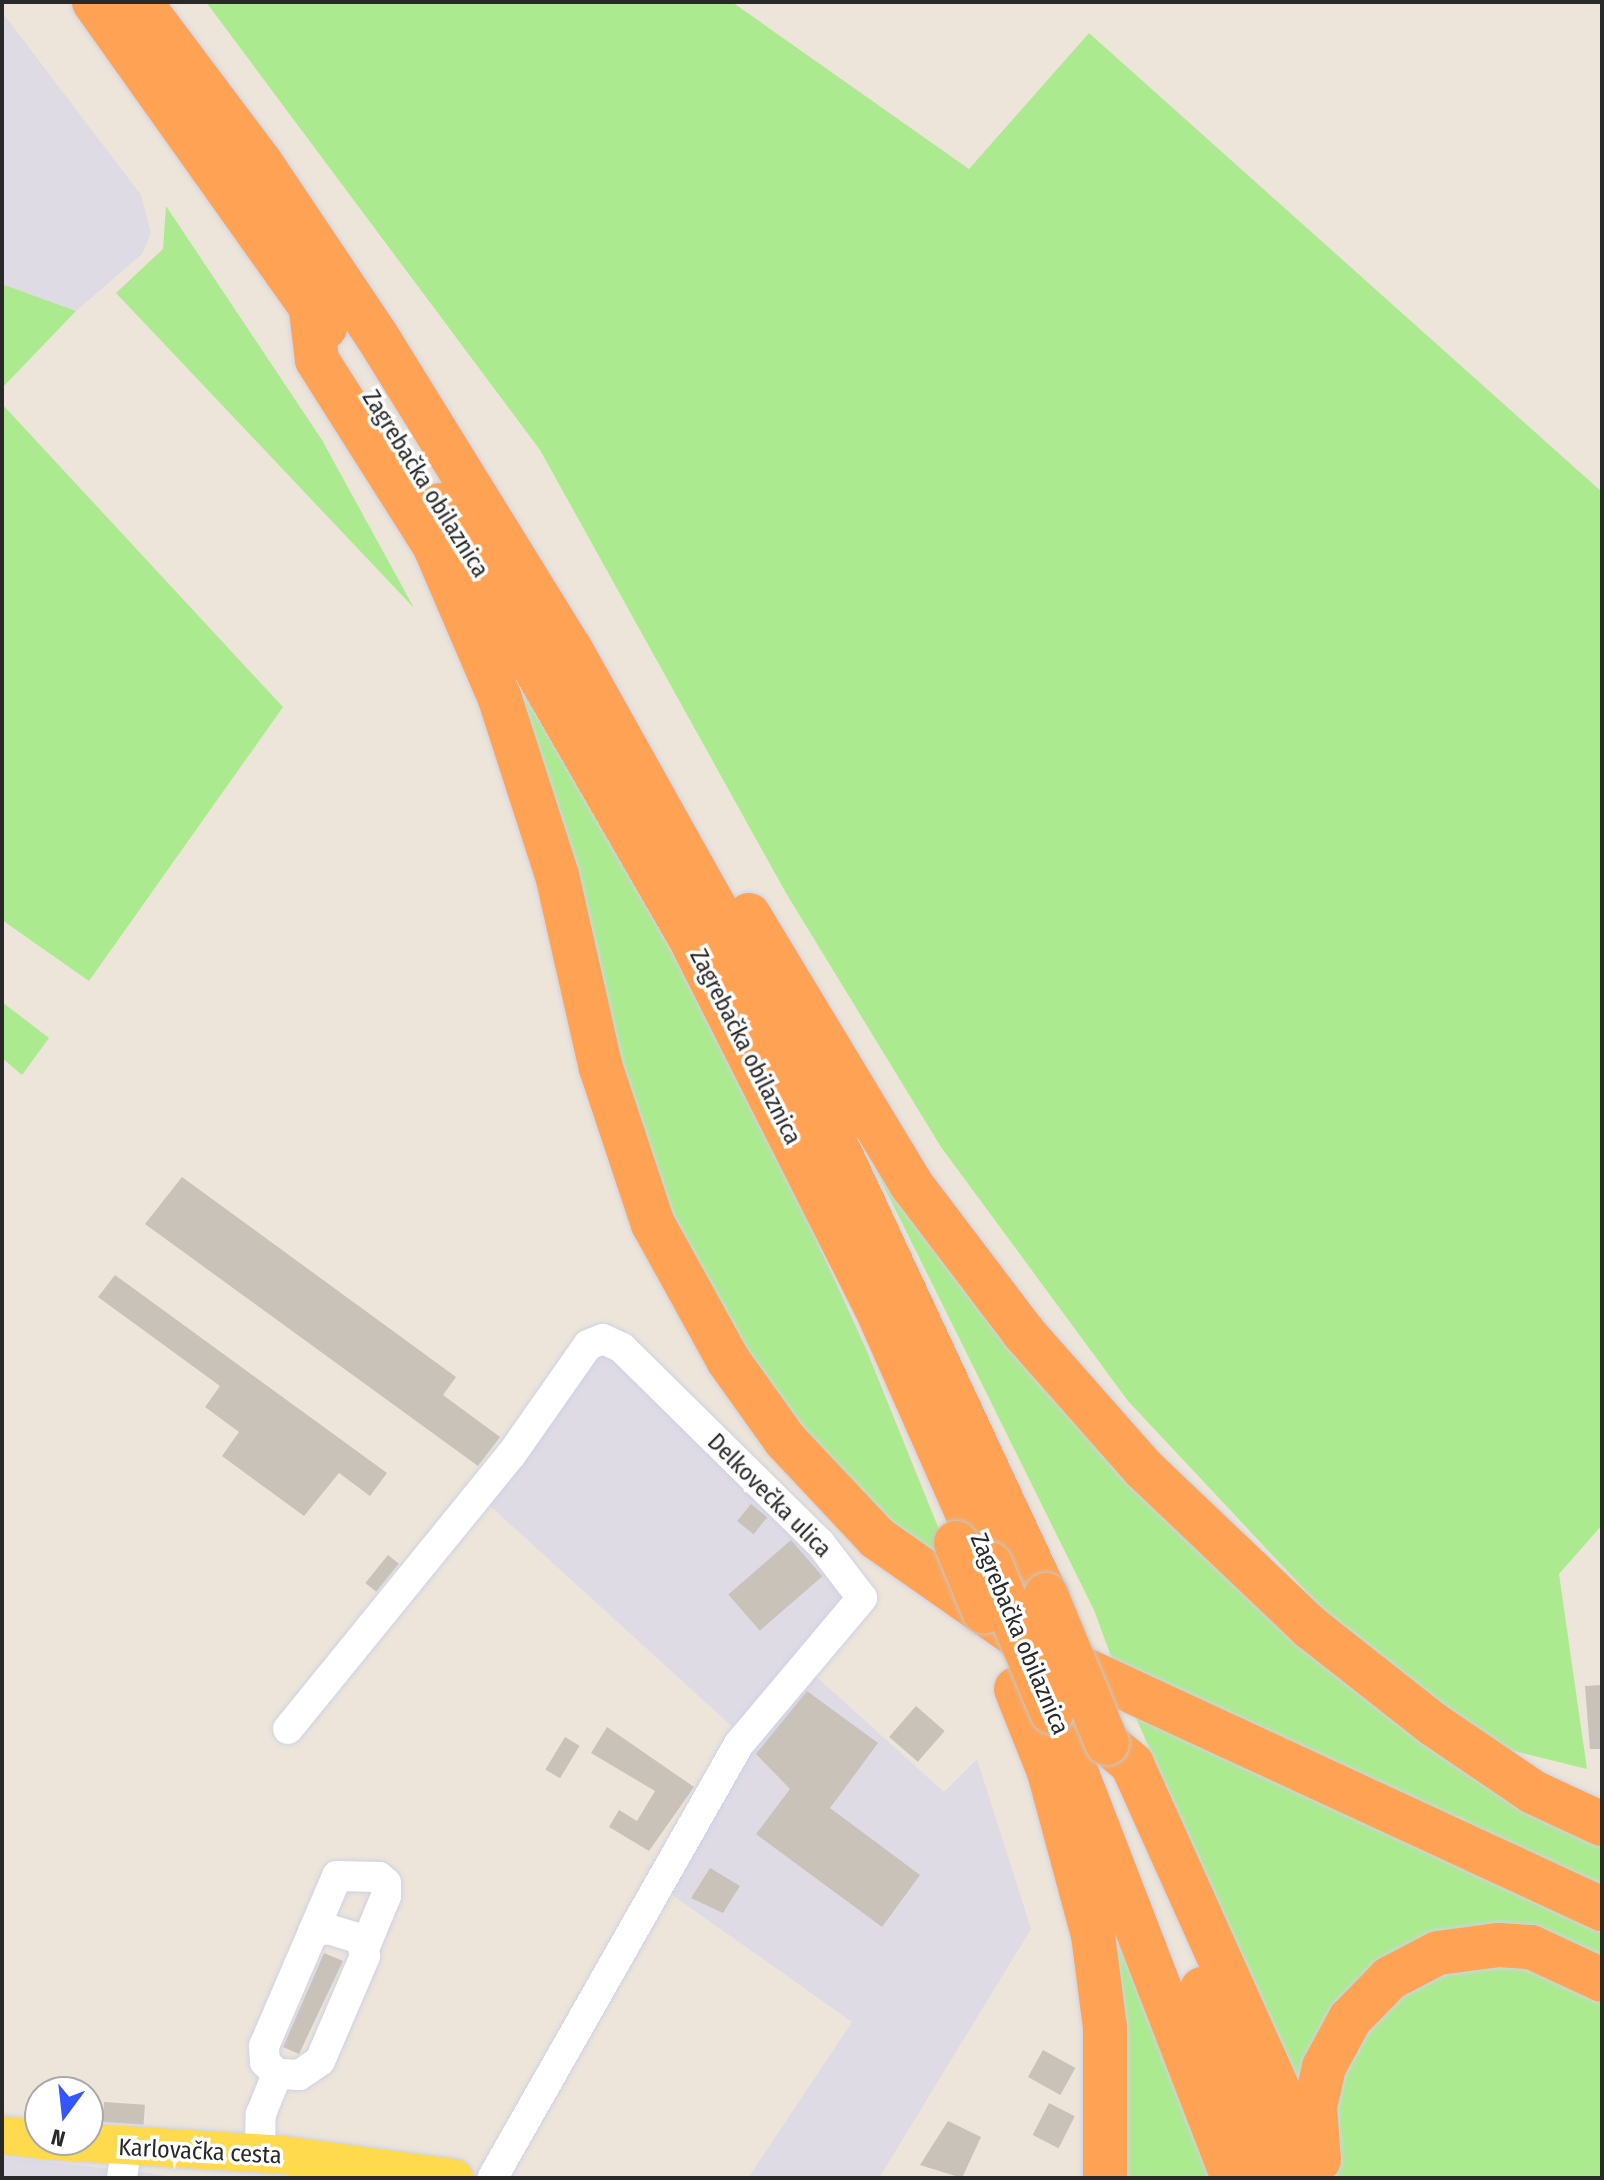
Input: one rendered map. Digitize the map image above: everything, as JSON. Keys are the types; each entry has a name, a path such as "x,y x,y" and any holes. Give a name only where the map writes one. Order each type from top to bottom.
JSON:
{"highway":[{"name":"Zagrebačka obilaznica","path":"94,2 310,303 462,538 687,932 875,1305 954,1483 973,1553 1052,1712 1233,2178"},
{"name":"Zagrebačka obilaznica","path":"140,2 261,163 369,324 546,610 763,997 871,1214 1046,1595 1107,1743 1273,2178"},
{"path":"310,303 317,360 435,547 500,699 557,875 601,1068 653,1224 728,1360 785,1440 877,1538 1027,1643 1602,1909"},
{"path":"546,610 595,644 911,1184 1080,1400 1223,1549 1311,1628 1520,1784 1602,1824"},
{"path":"973,1553 1016,1689 1049,1772 1093,1935 1105,2027 1105,2178"},
{"path":"1107,1743 1132,1764 1281,2096 1311,2178"},
{"path":"1323,2178 1315,2107 1324,2067 1350,2019 1390,1978 1438,1953 1499,1945 1531,1947 1602,1980"}],"main road":[{"name":"Karlovačka cesta","path":"2,2135 24,2138"},
{"name":"Karlovačka cesta","path":"98,2156 124,2163 275,2162 454,2178"}],"street":[{"name":"Delkovečka ulica","path":"288,1729 511,1455 588,1345 603,1339 622,1348 820,1543 862,1598 739,1744 492,2178"},
{"path":"337,1876 379,1877 388,1888 366,1944 320,2061 299,2075 277,2074 265,2062 264,2046 337,1876"},
{"path":"313,1932 340,1932 366,1944"},
{"path":"275,2162 261,2114 277,2074"}],"shaded area":[{"path":"2,12 141,195 151,233 142,254 76,311 2,284"},
{"path":"600,1354 616,1354 852,1592 737,1731 487,1503"},
{"path":"809,1670 944,1792 977,1759 1031,1929 879,2178 748,2178 852,2022 664,1889 745,1755"},
{"path":"2,2157 148,2173 182,2178 2,2178"}],"green space":[{"path":"206,2 732,2 969,169 1089,33 1602,492 1602,1525 1559,1574 1587,1769 1510,1750 1430,1702 1352,1640 1128,1401 941,1147 786,893 540,450"},
{"path":"166,206 322,440 414,608 116,293 163,249"},
{"path":"2,284 76,311 2,388"},
{"path":"2,404 283,707 89,981 2,920"},
{"path":"496,643 614,844 766,1129 867,1351 961,1584 818,1457 676,1241"},
{"path":"2,1002 49,1038 22,1075 2,1058"},
{"path":"842,1102 1075,1411 1602,1838 1602,1896 1119,1678 1094,1610"},
{"path":"1133,1711 1602,1921 1602,1965 1423,1945 1306,2106"},
{"path":"1085,1849 1210,2178 1119,2178"},
{"path":"1508,1954 1602,1992 1602,2178 1334,2178 1334,2082 1390,1991"}],"building":[{"path":"182,1177 456,1377 443,1395 500,1437 478,1466 145,1224"},
{"path":"115,1275 387,1473 370,1496 339,1473 304,1516 222,1456 239,1432 205,1407 220,1386 98,1297"},
{"path":"751,1504 767,1517 753,1534 737,1521"},
{"path":"791,1540 822,1576 760,1631 728,1594"},
{"path":"388,1555 399,1564 376,1592 365,1583"},
{"path":"1602,1685 1602,1749 1590,1749 1585,1686"},
{"path":"807,1691 878,1743 830,1808 920,1875 882,1927 756,1834 790,1789 756,1754"},
{"path":"916,1706 945,1731 918,1762 889,1737"},
{"path":"607,1727 694,1787 649,1851 609,1827 619,1810 637,1821 655,1791 591,1753"},
{"path":"565,1737 580,1746 560,1778 545,1770"},
{"path":"710,1868 740,1886 723,1913 691,1898"},
{"path":"324,1953 343,1961 299,2054 283,2047"},
{"path":"1043,2050 1075,2068 1060,2095 1028,2077"},
{"path":"104,2102 145,2105 144,2125 104,2122"},
{"path":"1049,2103 1075,2116 1058,2148 1033,2135"},
{"path":"948,2121 981,2137 962,2178 920,2165"}]}
